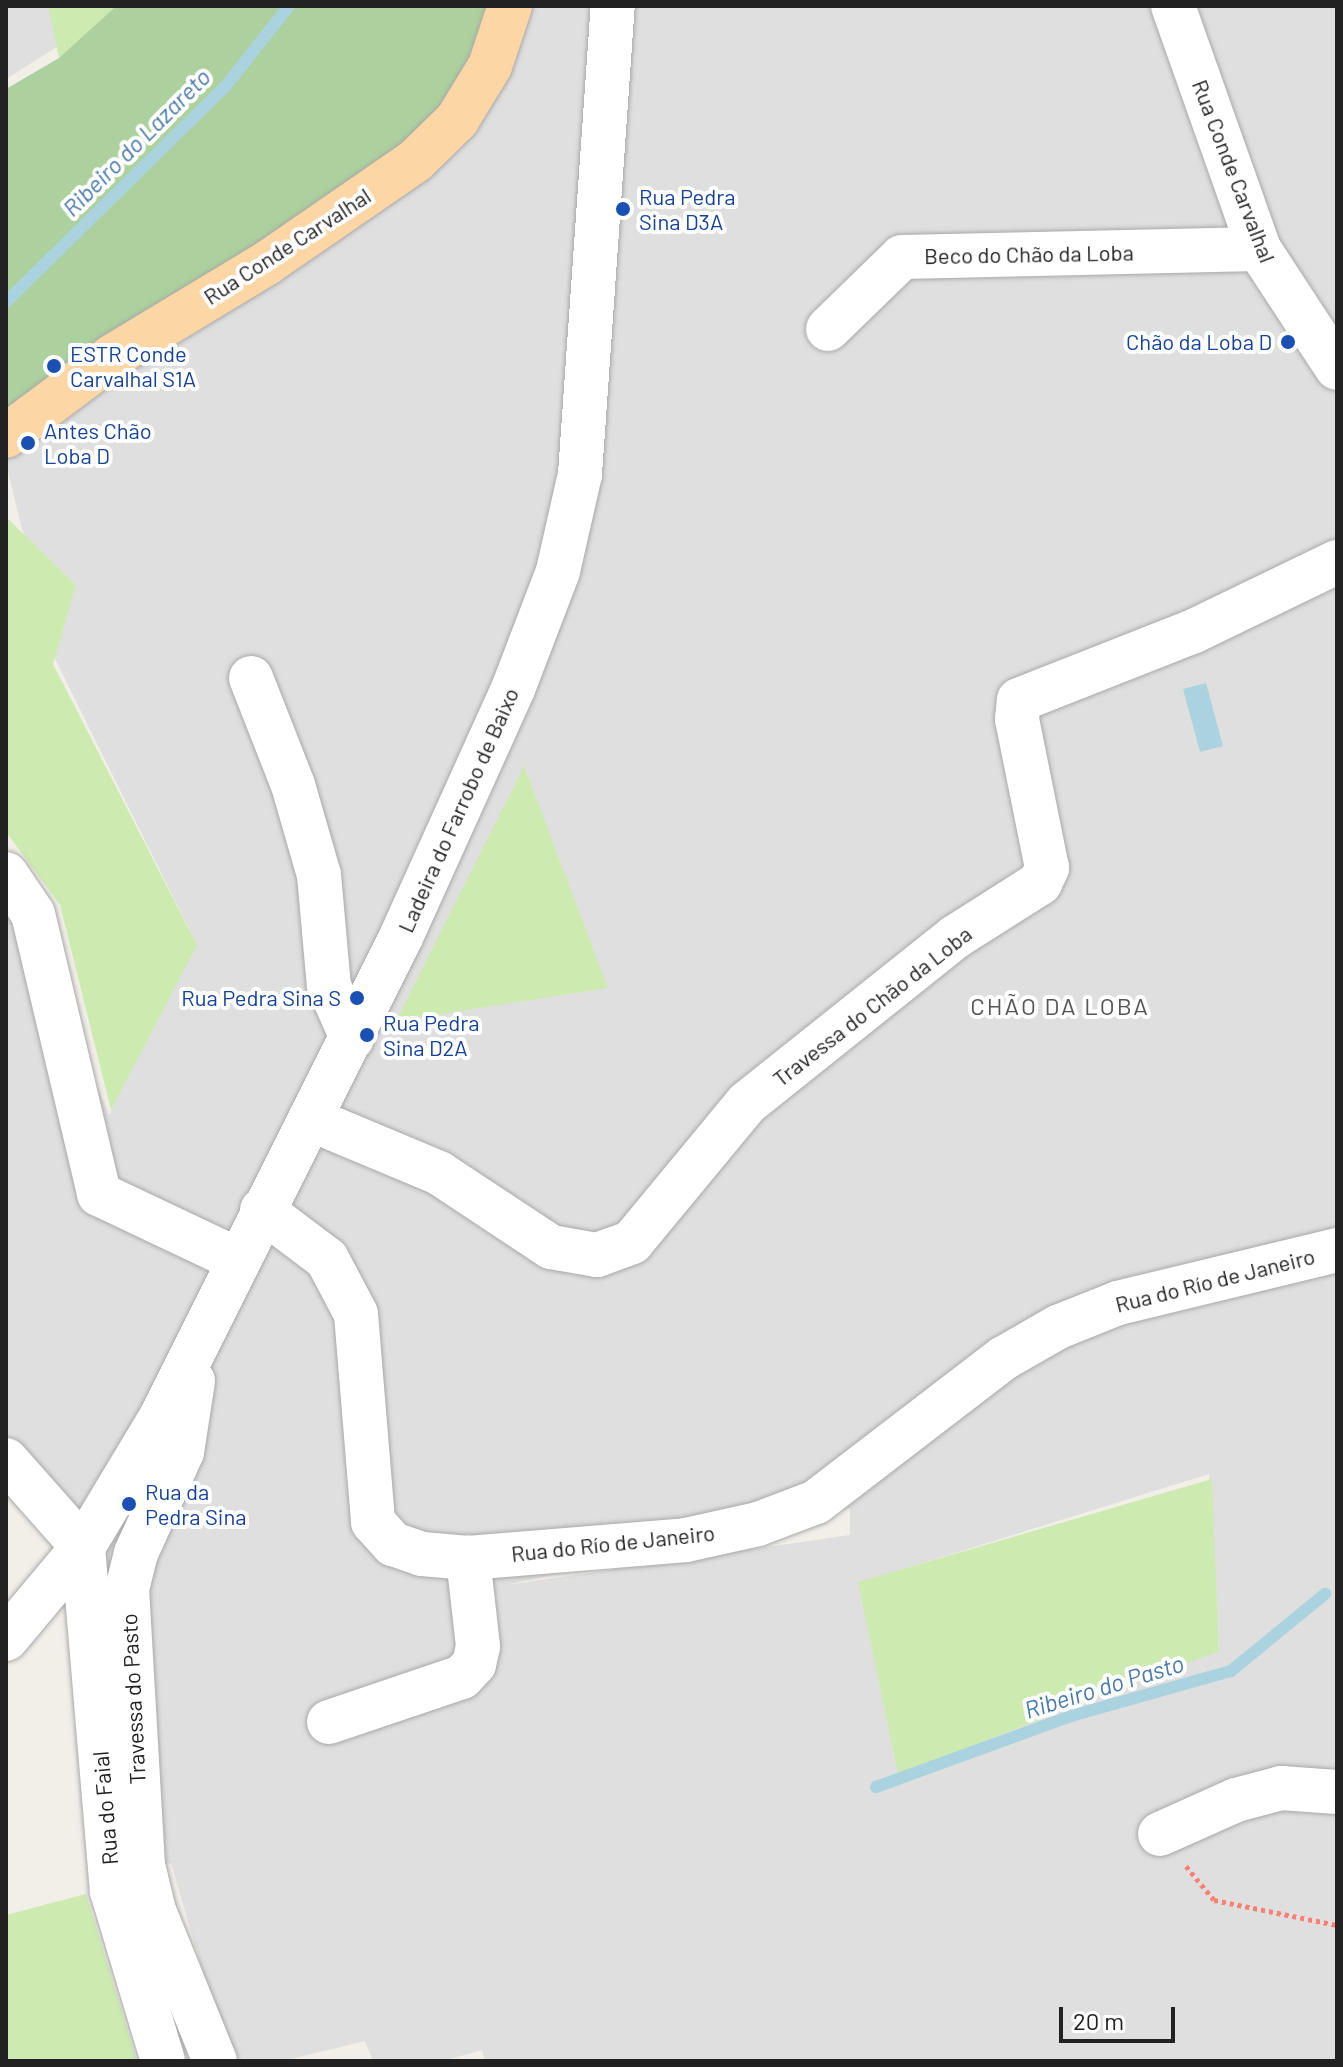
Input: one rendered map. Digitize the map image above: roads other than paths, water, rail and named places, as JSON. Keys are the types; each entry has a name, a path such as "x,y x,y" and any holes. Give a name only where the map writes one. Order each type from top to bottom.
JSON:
{"main road":[{"name":"Rua Conde Carvalhal","path":"6,436 113,356 267,263 415,161 457,120 490,66 510,6"}],"street":[{"name":"Ladeira do Farrobo de Baixo","path":"83,1547 161,1417 262,1210 352,1038 513,689 558,571 583,443 613,6"},
{"name":"Rua Conde Carvalhal","path":"1173,6 1259,249 1337,368"},
{"name":"Beco do Chão da Loba","path":"828,329 902,257 1259,249"},
{"name":"Travessa do Chão da Loba","path":"310,1119 439,1173 551,1247 597,1255 632,1242 747,1103 955,937 1040,883 1047,868 1017,719 1019,700 1194,631 1337,562"},
{"path":"251,678 293,785 319,875 329,986 352,1038"},
{"path":"6,874 33,914 99,1194 238,1260"},
{"name":"Rua do Río de Janeiro","path":"262,1210 327,1259 356,1314 373,1522 393,1544 422,1554 468,1558 686,1540 758,1524 816,1502 1004,1358 1058,1327 1118,1303 1337,1250"},
{"name":"Travessa do Pasto","path":"201,1337 182,1452 136,1553 127,1588 143,1865 154,1911 215,2061"},
{"path":"6,1460 83,1547 6,1639"},
{"name":"Rua do Faial","path":"83,1547 112,1891 163,2061"},
{"path":"329,1722 462,1677 474,1664 478,1646 468,1558"},
{"path":"1160,1834 1236,1800 1281,1788 1337,1792"}],"water":[{"path":"1206,683 1223,746 1200,752 1183,689"}],"waterway":[{"name":"Ribeiro do Lazareto","path":"6,302 225,87 289,6"},
{"name":"Ribeiro do Pasto","path":"876,1787 1071,1716 1231,1671 1325,1594"}],"place":[{"name":"Rua Pedra Sina D3A","path":"623,209"},
{"name":"Chão da Loba D","path":"1288,342"},
{"name":"ESTR Conde Carvalhal S1A","path":"54,366"},
{"name":"Antes Chão Loba D","path":"28,443"},
{"name":"Rua Pedra Sina S","path":"357,998"},
{"name":"Rua Pedra Sina D2A","path":"367,1035"},
{"name":"Rua da Pedra Sina","path":"129,1504"}],"district":[{"name":"CHÃO DA LOBA","path":"1060,1006"}]}
